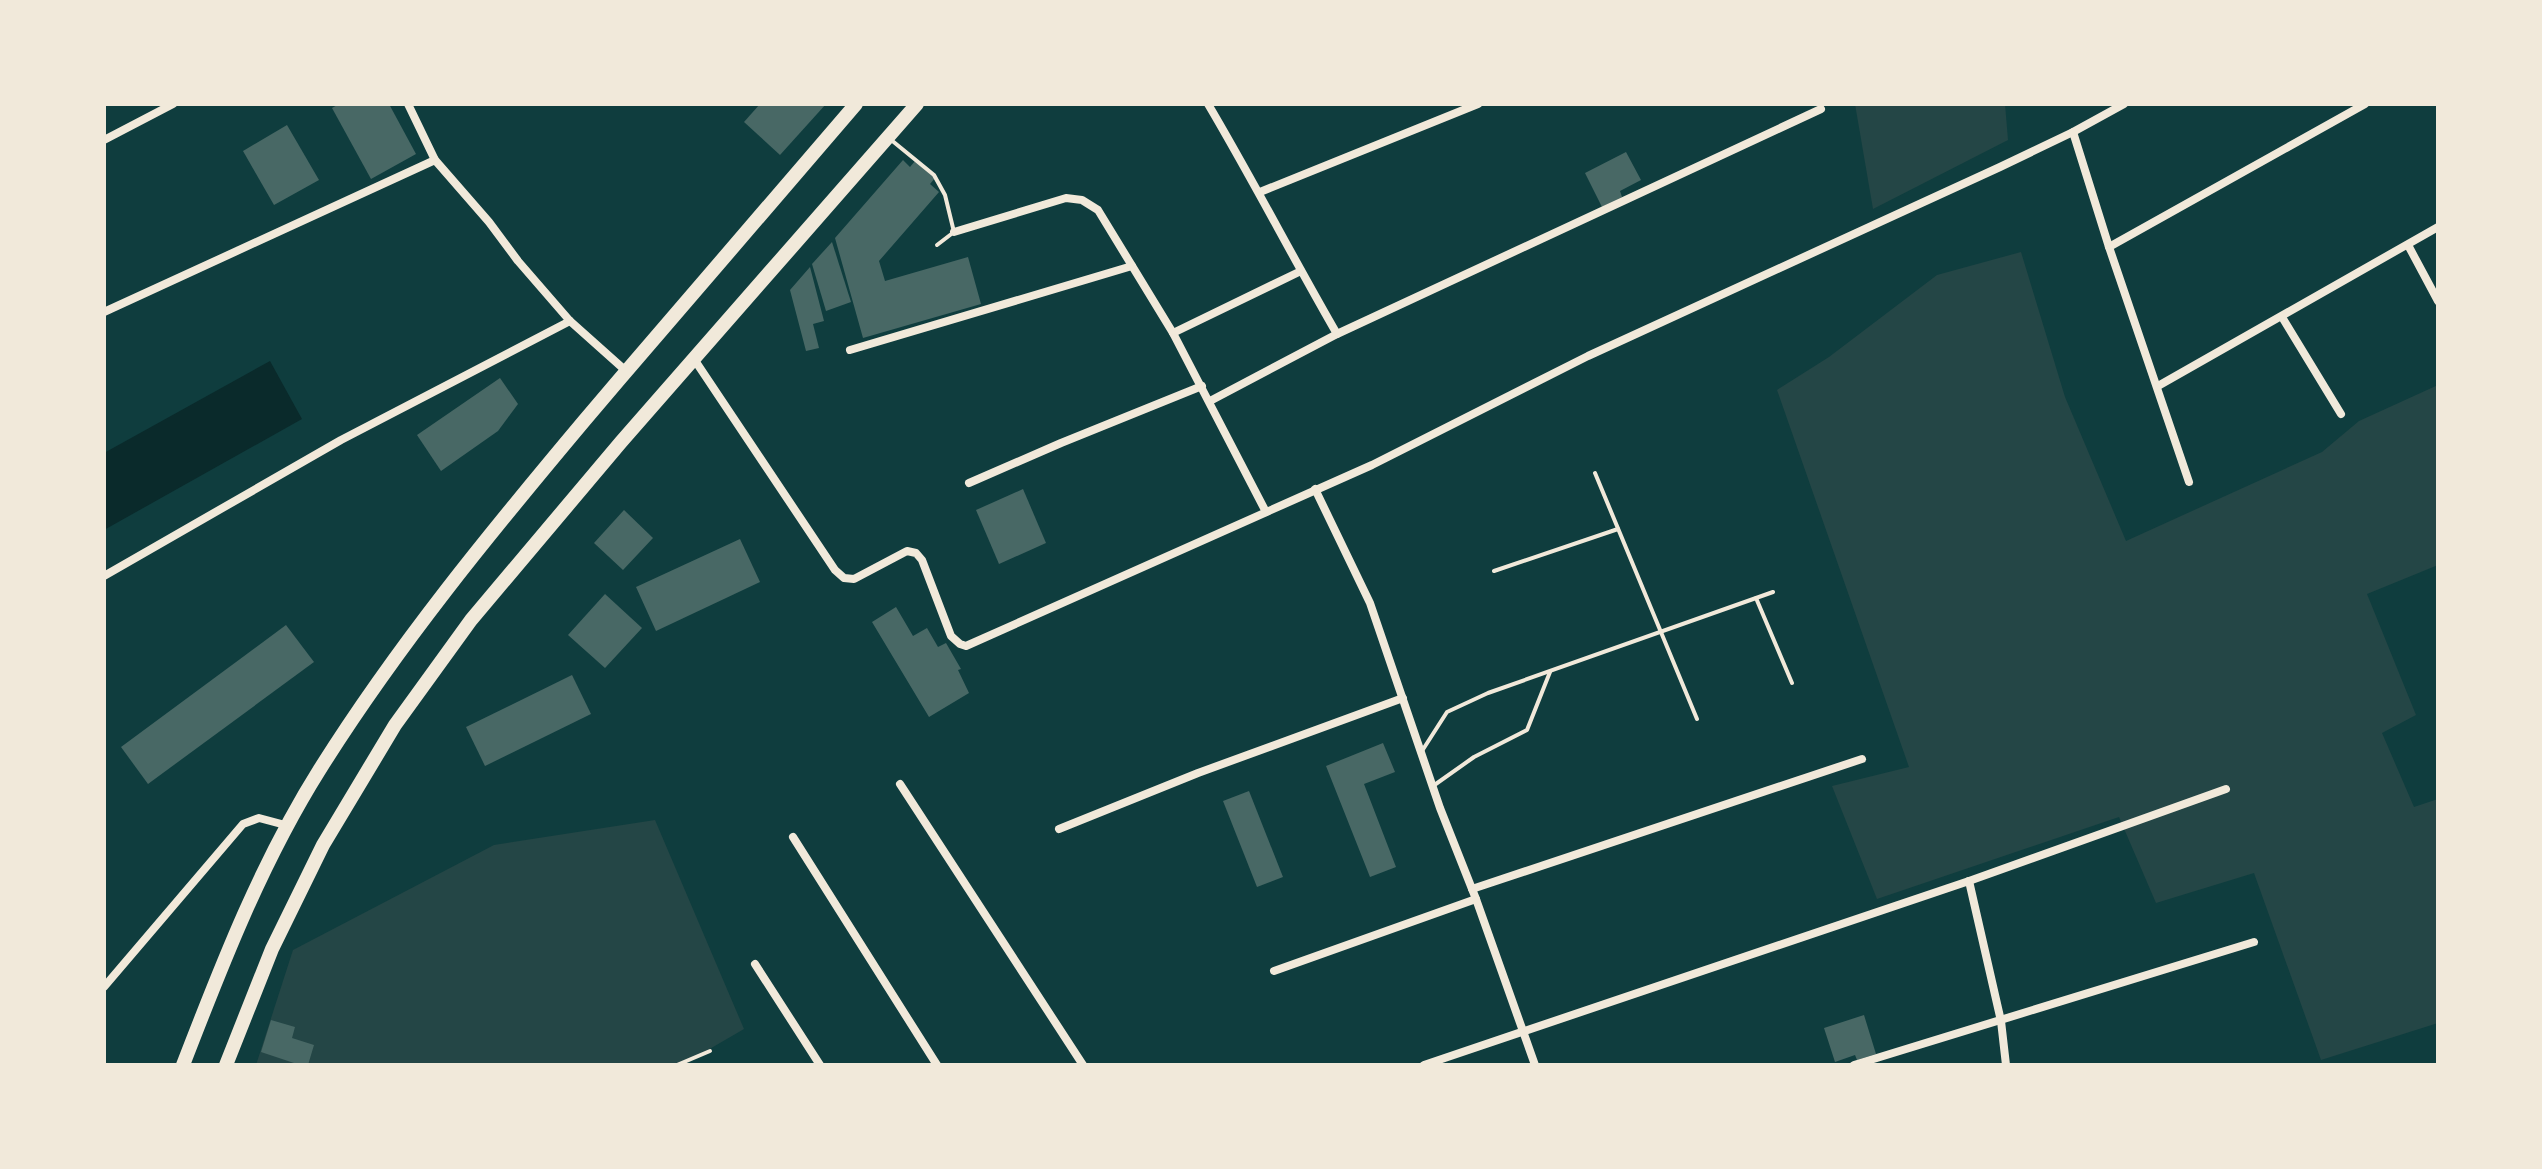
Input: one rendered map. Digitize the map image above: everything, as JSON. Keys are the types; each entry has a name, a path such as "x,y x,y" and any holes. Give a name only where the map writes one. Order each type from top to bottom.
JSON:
{"main road":[{"path":"183,1065 224,959 289,826 319,771 403,645 506,513 856,104"},
{"path":"226,1065 272,949 323,845 395,725 471,620 917,104"}],"street":[{"path":"104,140 173,104"},
{"path":"408,104 435,160 489,222 550,301 626,371"},
{"path":"1208,104 1337,334"},
{"path":"1260,192 1478,104"},
{"path":"694,359 835,570 844,578 854,579 907,551 916,553 922,560 951,636 966,646 1372,465 1588,356 1846,239 2073,132 2124,104"},
{"path":"2109,247 2365,104"},
{"path":"1210,401 1337,334 1821,109"},
{"path":"2073,132 2189,482"},
{"path":"104,312 435,160"},
{"path":"954,232 1066,198 1082,200 1098,210 1173,333 1266,512"},
{"path":"2158,386 2438,227"},
{"path":"2408,245 2438,301"},
{"path":"850,350 1132,266"},
{"path":"1173,333 1301,271"},
{"path":"2282,317 2341,414"},
{"path":"104,576 341,440 570,321"},
{"path":"969,483 1202,386"},
{"path":"1315,489 1362,583 1535,1065"},
{"path":"1059,829 1198,773 1403,698"},
{"path":"1472,889 1862,759"},
{"path":"900,784 1083,1065"},
{"path":"1424,1065 1969,881 2226,789"},
{"path":"104,987 243,824 259,818 289,826"},
{"path":"793,837 937,1065"},
{"path":"1969,881 2001,1021 2006,1065"},
{"path":"1274,971 1476,899"},
{"path":"1854,1065 2254,942"},
{"path":"755,964 820,1065"}],"lane":[{"path":"888,138 934,175 945,195 954,232 937,245"},
{"path":"1595,473 1697,719"},
{"path":"1494,571 1618,529"},
{"path":"1422,752 1447,712 1488,693 1773,592"},
{"path":"1756,598 1792,683"},
{"path":"1433,786 1474,757 1527,730 1550,672"},
{"path":"677,1065 710,1051"}],"shaded area":[{"path":"1855,104 2005,104 2008,140 1873,209"},
{"path":"2021,252 2065,397 2126,541 2322,452 2359,421 2438,385 2438,565 2367,594 2416,715 2382,733 2414,807 2438,799 2438,1023 2321,1060 2254,873 2156,903 2119,817 1877,899 1832,786 1909,767 1777,390 1829,357 1937,275"},
{"path":"270,361 302,419 104,530 104,453"},
{"path":"655,820 744,1029 682,1065 256,1065 293,950 494,845"}],"building":[{"path":"339,104 389,104 416,154 371,179 332,108"},
{"path":"760,104 826,104 780,155 744,122"},
{"path":"287,125 319,180 274,205 243,151"},
{"path":"1626,152 1641,180 1620,191 1622,197 1602,207 1585,173"},
{"path":"903,160 910,167 915,161 935,178 930,184 939,192 879,261 885,281 968,257 981,304 863,338 835,238"},
{"path":"832,242 851,302 826,311 812,264"},
{"path":"810,267 824,321 813,324 819,348 806,351 790,290"},
{"path":"500,378 518,404 498,431 441,471 417,435"},
{"path":"1023,489 1046,543 999,564 976,510"},
{"path":"624,510 653,538 623,570 594,543"},
{"path":"740,539 760,582 656,631 636,587"},
{"path":"605,594 642,628 605,668 568,635"},
{"path":"896,607 913,636 927,628 938,647 946,643 961,669 958,670 969,693 929,717 872,622"},
{"path":"286,625 314,662 148,784 121,747"},
{"path":"572,675 591,714 485,766 466,727"},
{"path":"1383,743 1395,772 1364,784 1396,867 1370,877 1326,766"},
{"path":"1249,791 1283,877 1257,887 1223,801"},
{"path":"1864,1015 1876,1054 1857,1060 1855,1055 1835,1062 1824,1028"},
{"path":"271,1020 295,1027 292,1038 314,1045 308,1065 261,1052"}]}
